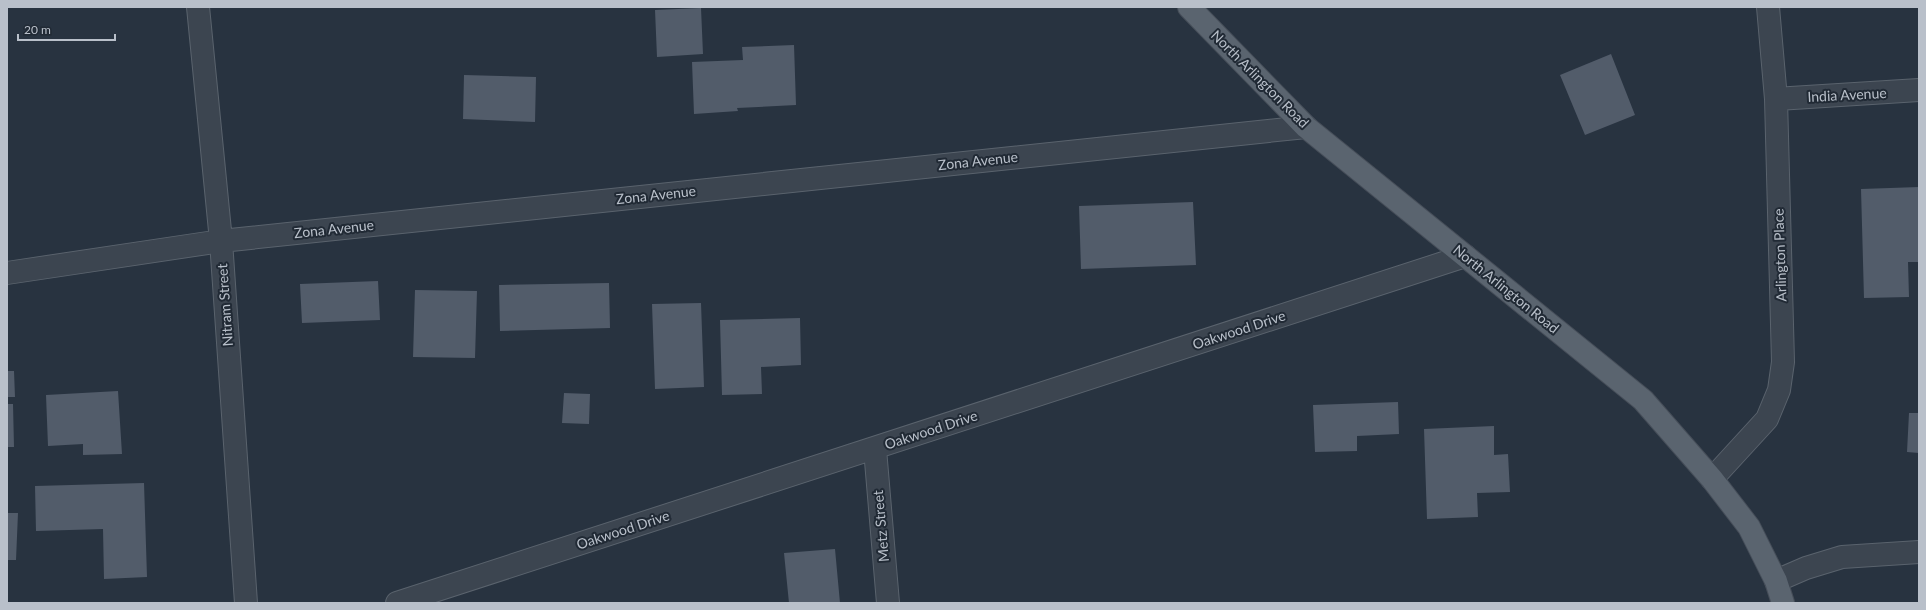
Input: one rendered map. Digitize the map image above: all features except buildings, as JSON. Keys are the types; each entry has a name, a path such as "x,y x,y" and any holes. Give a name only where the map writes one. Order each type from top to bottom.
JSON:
{"main road":[{"name":"North Arlington Road","path":"1189,7 1306,127 1643,400 1712,479 1749,527 1776,581 1783,603"}],"street":[{"name":"Nitram Street","path":"198,7 221,241 246,603"},
{"name":"Arlington Place","path":"1712,479 1767,419 1779,390 1783,362 1776,99 1768,7"},
{"name":"India Avenue","path":"1776,99 1919,90"},
{"name":"Zona Avenue","path":"7,273 221,241 1306,127"},
{"name":"Oakwood Drive","path":"396,603 875,449 1465,256"},
{"name":"Metz Street","path":"875,449 888,603"},
{"path":"1776,581 1806,568 1842,557 1919,552"}]}
